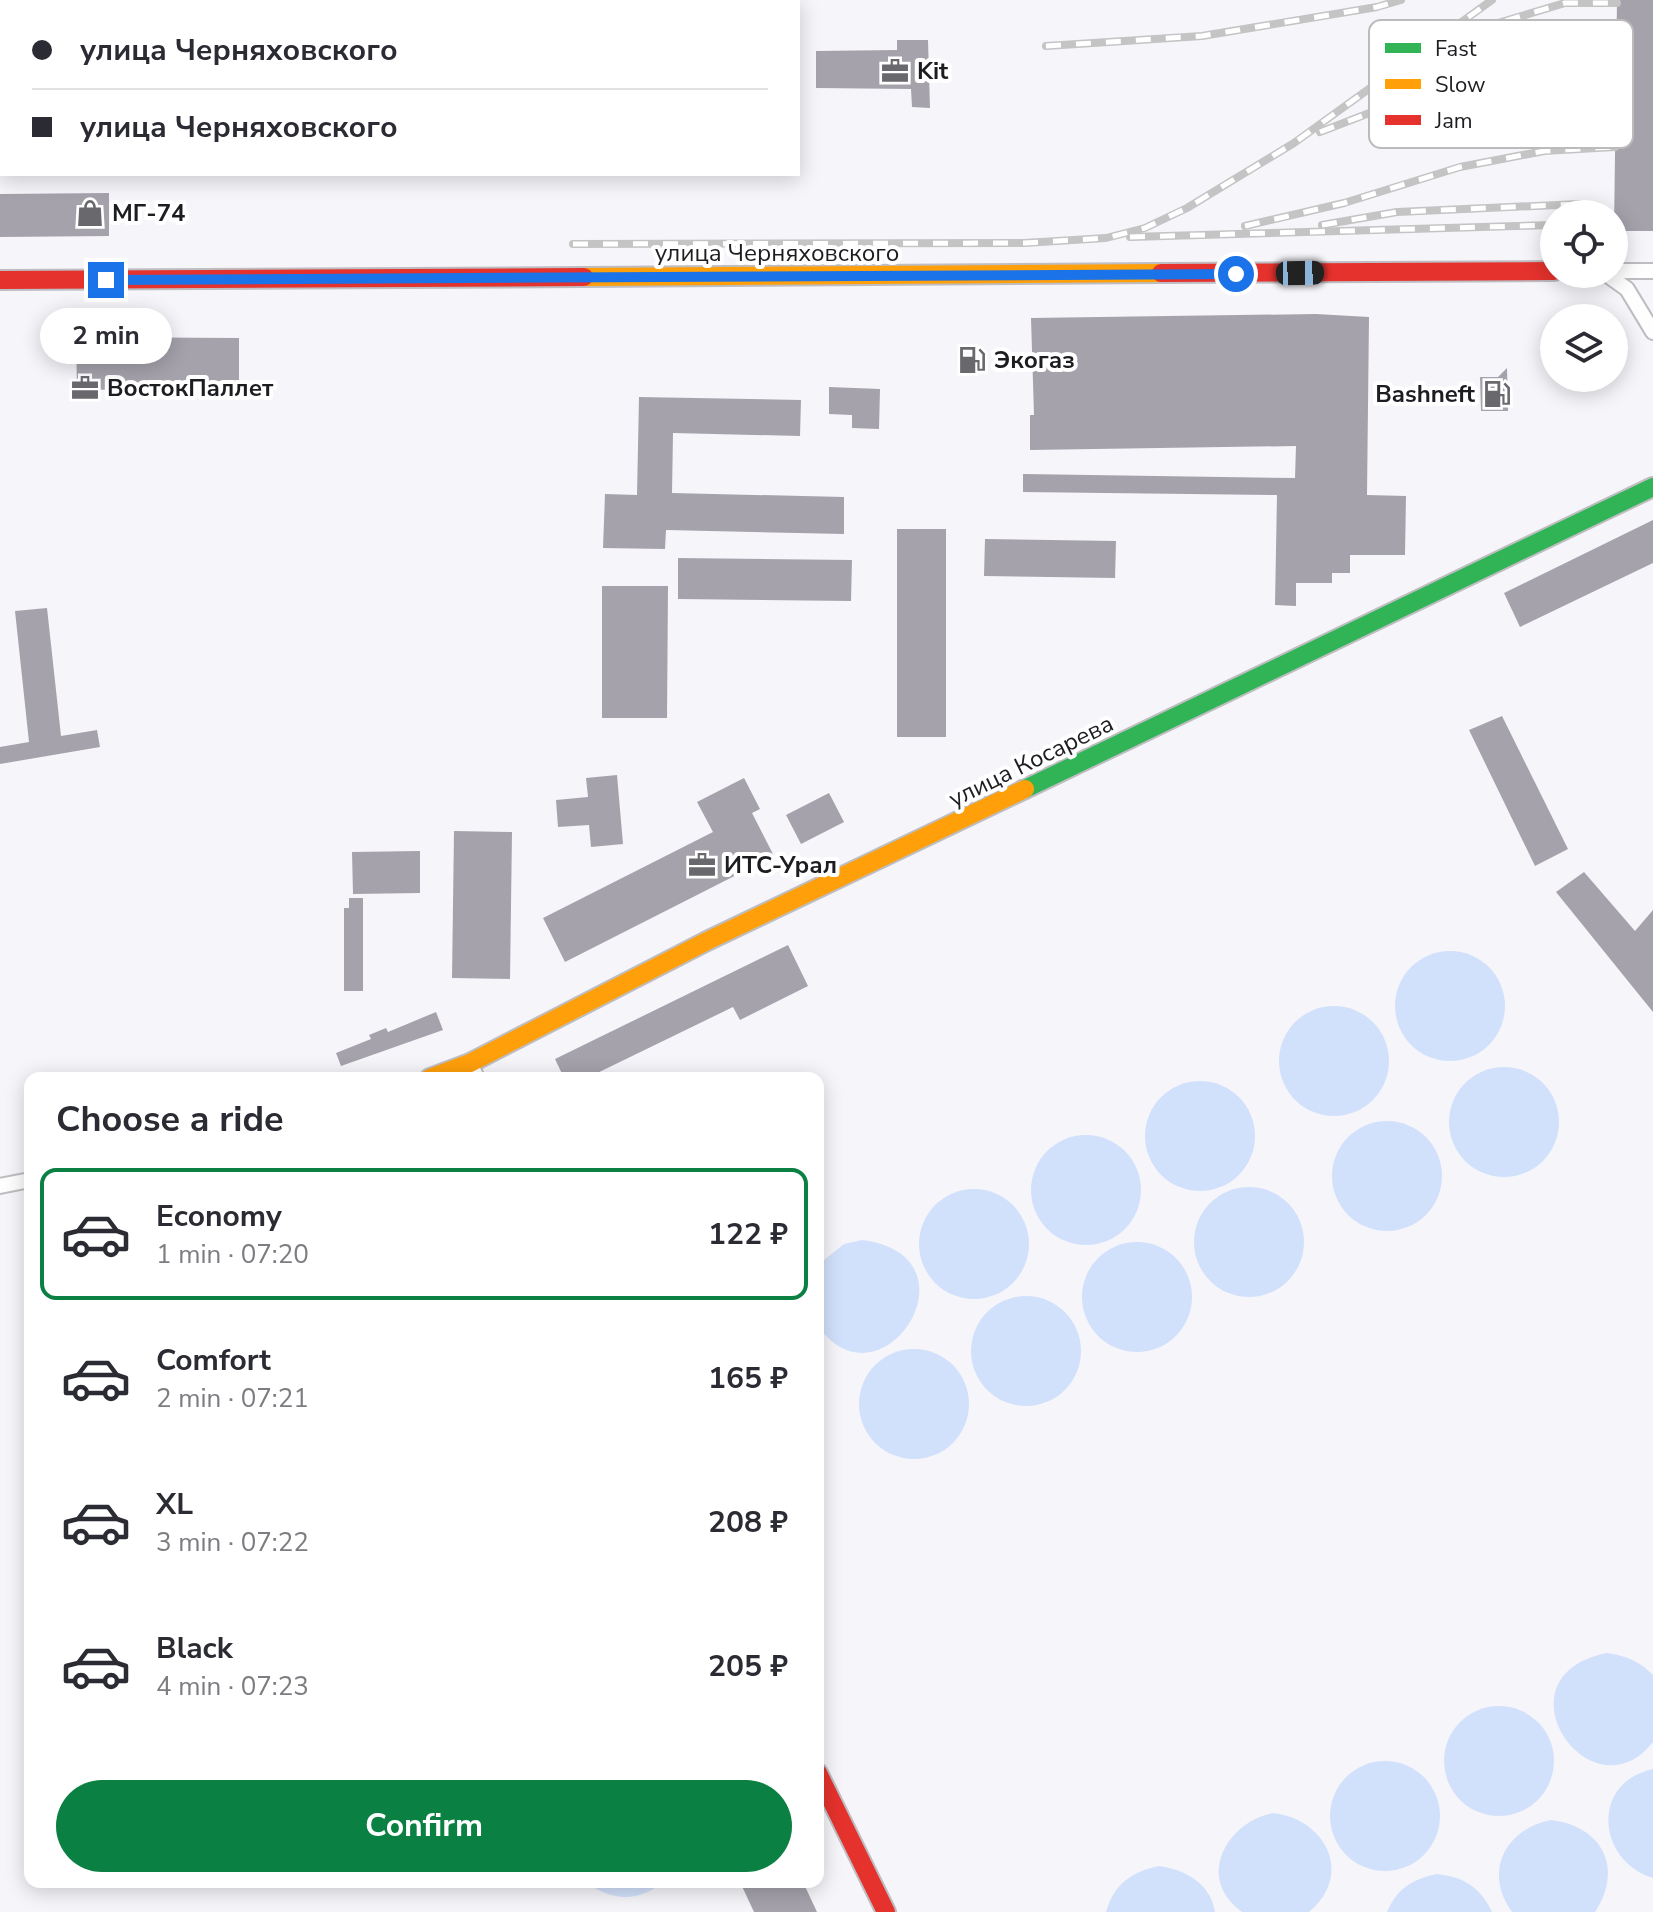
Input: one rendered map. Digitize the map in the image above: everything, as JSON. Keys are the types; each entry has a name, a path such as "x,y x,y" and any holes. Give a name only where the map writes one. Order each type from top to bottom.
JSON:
{"street":[{"name":"улица Черняховского","path":"0,280 1540,271"},
{"path":"1628,271 1653,271"},
{"path":"1626,288 1653,332"},
{"name":"улица Косарева","path":"474,1070 707,941 1653,487"},
{"path":"0,1186 24,1181"},
{"path":"824,1785 886,1912"}],"water":[{"path":"1450,951 1471,955 1489,967 1501,985 1505,1006 1501,1027 1489,1045 1471,1057 1450,1061 1429,1057 1411,1045 1399,1027 1395,1006 1399,985 1411,967 1429,955"},
{"path":"1334,1006 1355,1010 1373,1022 1385,1040 1389,1061 1385,1082 1373,1100 1355,1112 1334,1116 1313,1112 1295,1100 1283,1082 1279,1061 1283,1040 1295,1022 1313,1010"},
{"path":"1504,1067 1525,1071 1543,1083 1555,1101 1559,1122 1555,1143 1543,1161 1525,1173 1504,1177 1483,1173 1465,1161 1453,1143 1449,1122 1453,1101 1465,1083 1483,1071"},
{"path":"1200,1081 1221,1085 1239,1097 1251,1115 1255,1136 1251,1157 1239,1175 1221,1187 1200,1191 1179,1187 1161,1175 1149,1157 1145,1136 1149,1115 1161,1097 1179,1085"},
{"path":"1387,1121 1408,1125 1426,1137 1438,1155 1442,1176 1438,1197 1426,1215 1408,1227 1387,1231 1366,1227 1348,1215 1336,1197 1332,1176 1336,1155 1348,1137 1366,1125"},
{"path":"1086,1135 1107,1139 1125,1151 1137,1169 1141,1190 1137,1211 1125,1229 1107,1241 1086,1245 1065,1241 1047,1229 1035,1211 1031,1190 1035,1169 1047,1151 1065,1139"},
{"path":"1249,1187 1270,1191 1288,1203 1300,1221 1304,1242 1300,1263 1288,1281 1270,1293 1249,1297 1228,1293 1210,1281 1198,1263 1194,1242 1198,1221 1210,1203 1228,1191"},
{"path":"974,1189 995,1193 1013,1205 1025,1223 1029,1244 1025,1265 1013,1283 995,1295 974,1299 953,1295 935,1283 923,1265 919,1244 923,1223 935,1205 953,1193"},
{"path":"862,1240 898,1252 916,1273 919,1298 910,1322 892,1342 869,1352 843,1349 824,1332 824,1260 844,1244"},
{"path":"1137,1242 1158,1246 1176,1258 1188,1276 1192,1297 1188,1318 1176,1336 1158,1348 1137,1352 1116,1348 1098,1336 1086,1318 1082,1297 1086,1276 1098,1258 1116,1246"},
{"path":"1026,1296 1047,1300 1065,1312 1077,1330 1081,1351 1077,1372 1065,1390 1047,1402 1026,1406 1005,1402 987,1390 975,1372 971,1351 975,1330 987,1312 1005,1300"},
{"path":"914,1349 935,1353 953,1365 965,1383 969,1404 965,1425 953,1443 935,1455 914,1459 893,1455 875,1443 863,1425 859,1404 863,1383 875,1365 893,1353"},
{"path":"1607,1653 1632,1660 1653,1675 1653,1742 1628,1762 1603,1765 1581,1755 1563,1736 1554,1712 1557,1688 1573,1667"},
{"path":"1499,1706 1520,1710 1538,1722 1550,1740 1554,1761 1550,1782 1538,1800 1520,1812 1499,1816 1478,1812 1460,1800 1448,1782 1444,1761 1448,1740 1460,1722 1478,1710"},
{"path":"1385,1761 1406,1765 1424,1777 1436,1795 1440,1816 1436,1837 1424,1855 1406,1867 1385,1871 1364,1867 1346,1855 1334,1837 1330,1816 1334,1795 1346,1777 1364,1765"},
{"path":"1653,1769 1653,1878 1634,1869 1620,1855 1608,1822 1611,1804 1619,1789 1633,1777"},
{"path":"1273,1813 1292,1817 1307,1826 1320,1837 1328,1851 1330,1882 1323,1897 1309,1912 1242,1912 1228,1899 1220,1884 1222,1854 1230,1840 1256,1818"},
{"path":"1551,1820 1583,1831 1595,1840 1603,1852 1608,1880 1595,1912 1512,1912 1503,1897 1499,1868 1503,1854 1521,1833"},
{"path":"1159,1866 1195,1880 1208,1893 1215,1912 1106,1912 1109,1902 1125,1881"},
{"path":"1437,1874 1470,1885 1492,1912 1387,1912 1407,1886"},
{"path":"595,1888 655,1888 644,1894 624,1897"}],"building":[{"path":"1617,0 1653,0 1653,231 1628,231 1628,200 1614,200 1615,148 1633,148 1633,20 1617,20"},
{"path":"897,40 928,40 930,108 912,107 911,89 816,88 816,51 897,50"},
{"path":"109,193 109,236 0,237 0,194"},
{"path":"1316,314 1369,317 1367,495 1406,496 1405,555 1350,555 1350,573 1332,573 1332,583 1296,583 1296,606 1275,605 1277,495 1023,492 1023,474 1295,478 1296,446 1030,450 1030,415 1034,415 1031,318"},
{"path":"76,337 239,338 239,381 174,381 174,389 77,390"},
{"path":"1507,368 1508,411 1481,411 1480,377 1498,377"},
{"path":"829,387 880,389 879,429 852,428 852,415 829,414"},
{"path":"639,397 801,400 800,436 673,433 672,493 844,497 844,534 666,530 665,549 603,548 605,494 637,495"},
{"path":"1653,520 1653,563 1520,627 1504,593"},
{"path":"897,529 946,529 946,737 897,737"},
{"path":"985,539 1116,541 1115,578 984,576"},
{"path":"678,558 852,560 851,601 678,599"},
{"path":"602,586 668,586 667,718 602,718"},
{"path":"47,608 61,736 97,730 100,747 0,764 0,747 29,742 15,611"},
{"path":"1502,716 1568,849 1535,866 1469,730"},
{"path":"617,775 623,844 591,847 589,825 558,827 556,800 588,797 586,778"},
{"path":"744,778 760,809 752,813 774,856 565,962 543,918 713,832 697,802"},
{"path":"829,793 844,822 801,844 786,815"},
{"path":"454,831 512,832 510,979 452,978"},
{"path":"420,851 420,893 353,894 352,852"},
{"path":"1584,872 1635,931 1653,910 1653,1012 1556,892"},
{"path":"349,898 363,898 363,991 344,991 344,908 349,908"},
{"path":"788,945 808,986 740,1020 733,1007 599,1072 561,1072 555,1059"},
{"path":"436,1012 443,1030 341,1066 336,1053 371,1039 369,1035 386,1028 388,1032"},
{"path":"743,1888 806,1888 817,1912 754,1912"}],"railway":[{"path":"1046,46 1202,36 1377,7 1401,0"},
{"path":"1464,20 1492,0"},
{"path":"1508,20 1565,3 1617,3"},
{"path":"573,244 1024,243 1106,238 1145,228 1187,208 1294,143 1369,89"},
{"path":"1320,132 1369,113"},
{"path":"1245,226 1344,203 1460,167 1544,151 1597,148"},
{"path":"1322,225 1397,212 1540,206"},
{"path":"1130,237 1540,225"}],"traffic: fast":[{"path":"1025,789 1653,487"}],"traffic: slow":[{"path":"584,277 1161,273"},
{"path":"446,1072 470,1063 707,941 1025,789"}],"traffic: jam":[{"path":"1161,273 1540,271"},
{"path":"0,280 584,277"},
{"path":"824,1785 886,1912"}],"place":[{"name":"Kit","path":"895,71"},
{"name":"МГ-74","path":"90,213"},
{"name":"Экогаз","path":"972,360"},
{"name":"ВостокПаллет","path":"85,388"},
{"name":"Bashneft","path":"1497,394"},
{"name":"ИТС-Урал","path":"702,865"}],"route":[{"path":"106,280 1236,274"}]}
